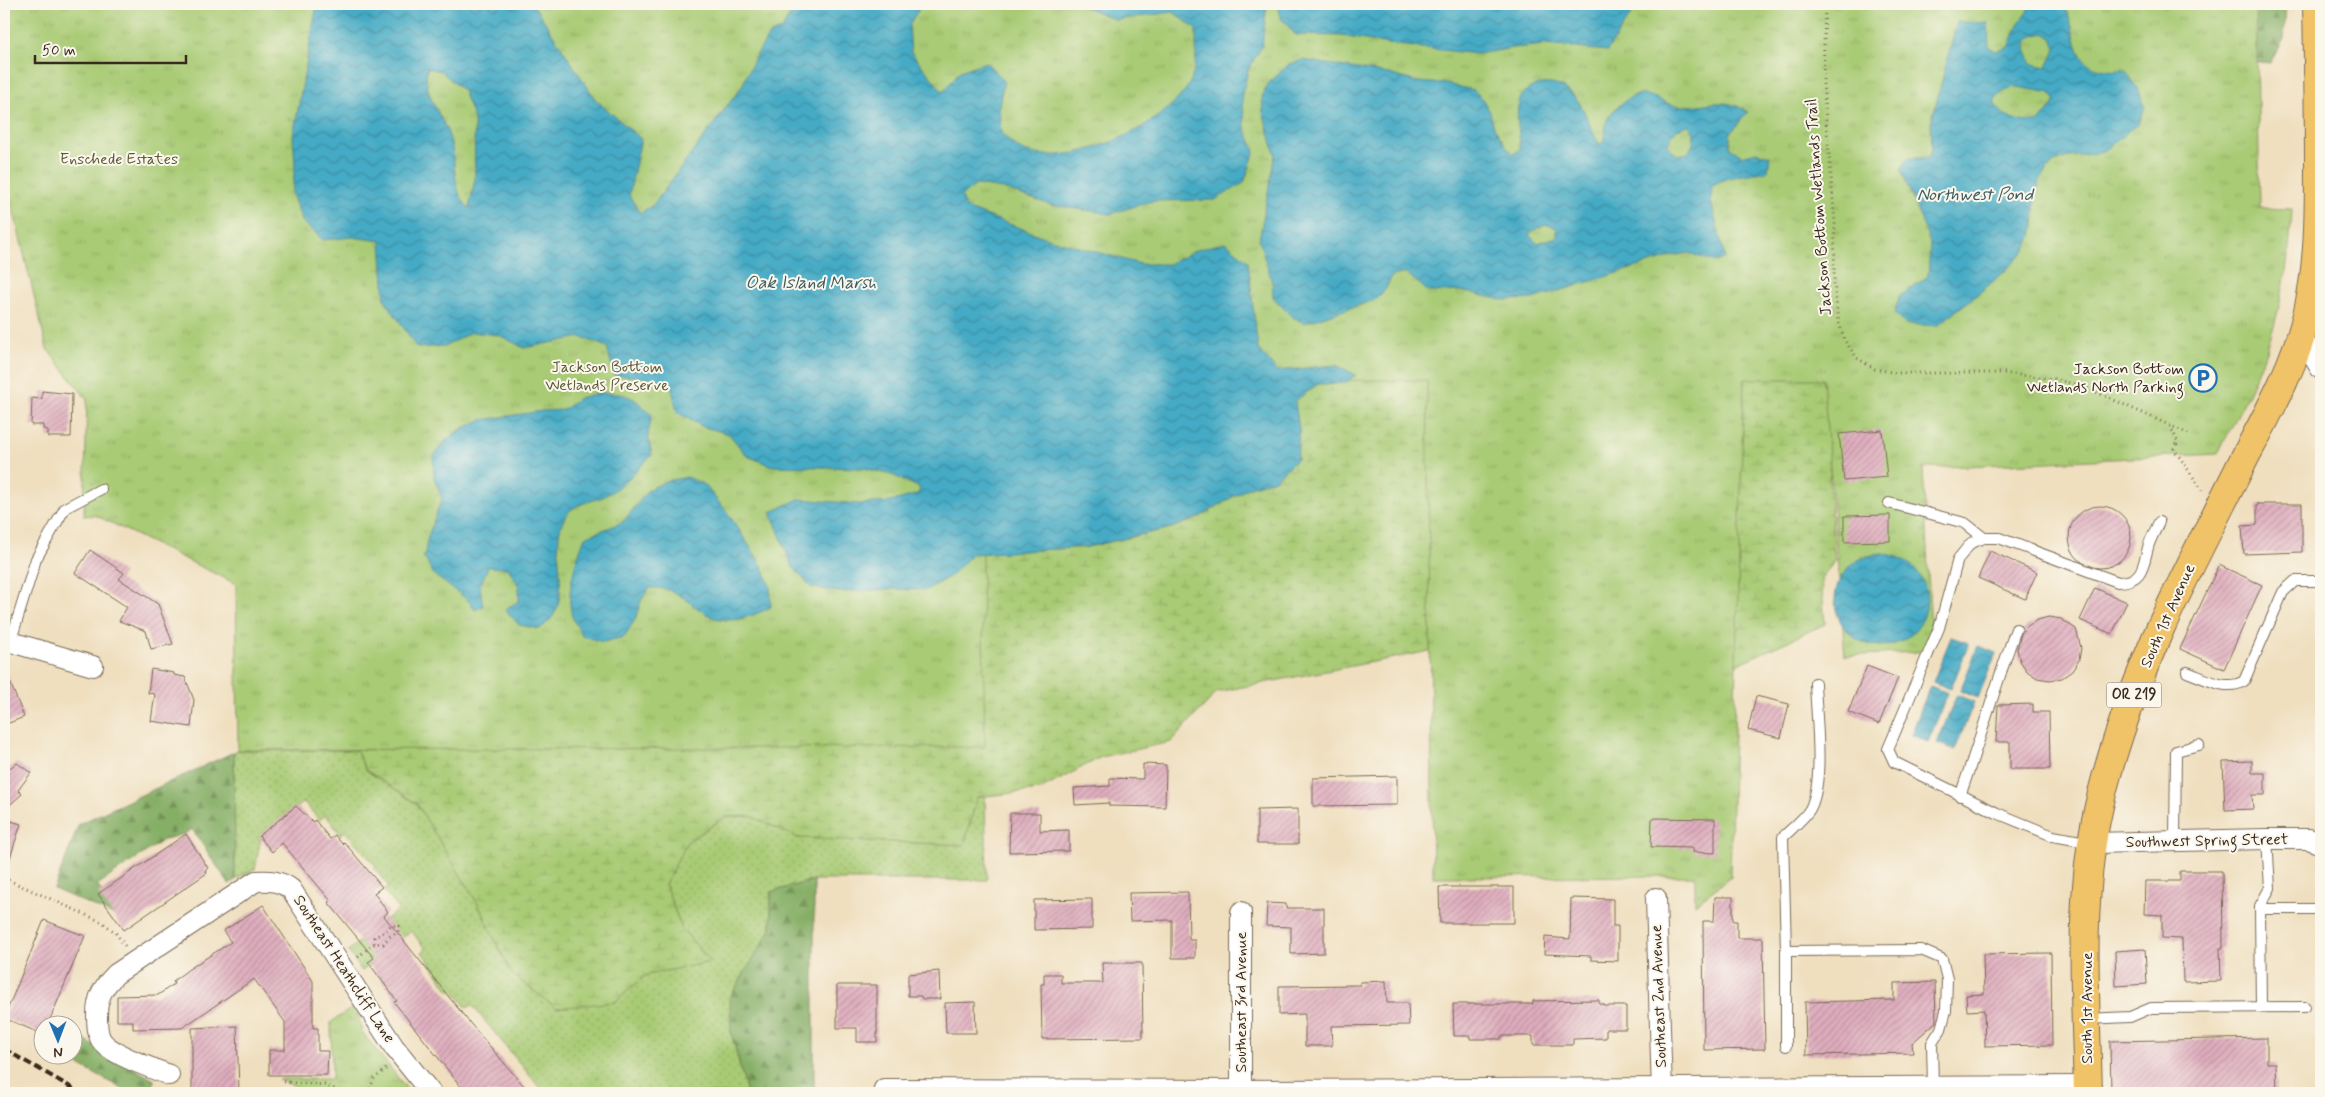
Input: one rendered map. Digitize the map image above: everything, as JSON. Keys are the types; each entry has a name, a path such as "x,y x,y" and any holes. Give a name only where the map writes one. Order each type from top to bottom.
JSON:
{"main road":[{"name":"OR 219","path":"2311,336 2313,282 2318,238 2319,117 2317,4"},
{"name":"South 1st Avenue","path":"2088,1089 2086,1019 2087,892 2092,843 2107,774 2129,707 2158,633 2217,512 2279,392 2311,336"}],"street":[{"path":"2311,336 2321,369"},
{"path":"7,640 93,666"},
{"name":"Southwest Spring Street","path":"2092,843 2309,839 2321,844"},
{"name":"Southeast Heathcliff Lane","path":"169,1074 109,1048 100,1040 97,1030 97,1002 103,988 116,974 256,881 282,882 291,889 401,1055 432,1093"},
{"name":"Southeast 2nd Avenue","path":"1656,898 1662,1090"},
{"name":"Southeast 3rd Avenue","path":"1241,912 1241,1092"},
{"path":"897,1090 1241,1092 1873,1089 1933,1086 1990,1089 2088,1089"}],"lane":[{"path":"7,640 36,559 65,508 101,490"},
{"path":"1890,502 1965,523 1984,538"},
{"path":"2092,843 2053,836 1960,796 1894,762 1888,749 1939,628 1958,559 1971,543 1984,538 1999,538 2118,582 2128,582 2138,576 2146,560 2149,544 2159,522"},
{"path":"2187,672 2226,686 2237,686 2244,681 2283,592 2295,581 2321,581"},
{"path":"1960,796 1979,743 1998,677 2016,629"},
{"path":"1786,1046 1783,837 1810,810 1816,786 1818,752 1815,683"},
{"path":"2174,840 2176,751 2199,745"},
{"path":"2261,1008 2260,909 2270,888 2267,839"},
{"path":"2260,909 2321,909"},
{"path":"1786,951 1921,950 1942,959 1947,979 1946,1011 1941,1030 1932,1043 1933,1086"},
{"path":"2086,1019 2130,1018 2151,1008 2305,1007"}],"path":[{"name":"Jackson Bottom Wetlands Trail","path":"1825,4 1823,84 1835,223 1834,281 1838,320 1845,341 1857,358 1875,369 1897,373 2003,373 2055,378 2085,387 2189,434"},
{"path":"2169,426 2178,442 2174,449 2217,512"},
{"path":"4,878 102,922 115,932 136,961"},
{"path":"343,968 375,944 383,944 389,937 398,932 399,926 391,925 385,932 374,938 375,944"},
{"path":"368,1093 374,1079 401,1055"},
{"path":"284,1082 324,1084 345,1093"}],"green space":[{"name":"Jackson Bottom Wetlands Preserve","path":"4,4 2256,4 2260,208 2292,209 2290,241 2286,273 2276,320 2266,351 2247,396 2218,454 1923,468 1932,651 1845,656 1823,379 1744,379 1730,876 1732,876 1695,904 1695,876 1433,877 1427,380 979,382 985,747 238,750 236,584 95,515 84,516 87,399 47,349 4,172"},
{"path":"2243,4 2286,4 2284,39 2270,63 2241,60"},
{"path":"1244,184 1834,383 1836,455 1829,478 1835,561 1821,578 1825,624 1736,665 1705,712 1430,651 1217,692 1171,742 1101,757 1040,790 977,797 964,845 798,838 751,816 725,817 687,842 665,884 681,927 710,962 646,975 615,1002 556,1008 511,973 478,904 417,804 366,770 356,750 238,750 972,554 1087,547 1171,528 1198,518 1247,488 1275,479 1297,459 1299,430 1294,401 1318,384 1345,383"},
{"path":"238,750 356,750 366,770 417,804 478,904 511,973 615,1002 646,975 710,962 681,927 665,884 687,842 725,817 751,816 798,838 964,845 977,797 985,796 987,880 814,880 771,892 771,929 752,963 731,1032 747,1093 544,1093 472,1005 467,1008 453,990 450,992 422,952 426,949 411,931 362,971 348,951 399,909 384,891 389,887 374,868 376,866 345,831 340,834 326,815 319,820 304,802 261,837 255,869 235,880 234,752"},
{"path":"234,752 235,880 229,884 192,829 184,834 165,839 97,885 118,917 54,889 79,824"},
{"path":"814,880 814,1093 747,1093 731,1032 730,997 771,929 771,892"},
{"path":"354,1007 358,1014 362,1032 410,1093 310,1093 278,1079 332,1079 331,1022"},
{"path":"82,1039 154,1080 152,1093 130,1093 77,1064 82,1064"}],"water":[{"name":"Oak Island Marsh","path":"317,4 533,4 596,100 641,139 629,195 640,213 653,205 742,86 754,59 769,35 782,29 796,4 922,4 909,25 911,52 943,92 960,71 986,62 1004,80 999,106 1001,133 1019,149 1042,155 1088,150 1136,130 1157,117 1175,102 1188,86 1193,73 1196,58 1196,29 1173,12 1116,20 1078,4 1267,4 1262,46 1249,68 1242,94 1245,127 1255,151 1244,183 1215,200 1152,201 1110,214 1051,205 1003,189 976,185 961,196 966,208 1050,239 1140,264 1169,264 1196,250 1225,242 1248,261 1258,349 1277,371 1336,365 1356,375 1345,383 1318,384 1295,401 1299,430 1297,459 1275,479 1247,488 1198,518 1171,528 1087,547 972,554 951,576 926,590 896,589 839,592 811,587 792,566 771,512 799,499 860,504 890,502 918,494 920,488 892,475 864,468 773,466 747,456 729,434 701,426 677,412 671,385 643,377 614,375 607,347 581,337 524,348 499,335 471,332 446,346 417,348 385,300 381,241 352,237 323,240 302,221 292,194 295,165 293,136","holes":["427,68 441,71 463,91 474,119 475,179 469,208 459,194 450,139 430,96 426,78"]},
{"path":"1278,4 1638,4 1607,51 1545,45 1477,54 1388,44 1342,36 1296,35 1281,18"},
{"name":"Northwest Pond","path":"2028,4 2063,4 2069,17 2079,52 2085,60 2094,67 2106,70 2125,70 2138,88 2145,107 2139,124 2102,151 2072,156 2052,165 2046,171 2037,189 2033,233 2030,241 2014,262 1988,286 1937,326 1905,324 1894,313 1900,296 1928,276 1930,243 1901,169 1908,158 1928,158 1932,151 1931,123 1957,22 1988,23 1989,47 1996,51 2009,47 2019,23 2029,9","holes":["2044,33 2052,38 2056,48 2047,67 2032,64 2027,54 2026,43 2033,36","2018,87 2050,93 2056,101 2039,122 2013,119 2002,112 1994,102 2004,91"]},
{"path":"1303,60 1389,74 1417,82 1446,84 1474,90 1490,112 1494,127 1507,148 1514,154 1520,149 1518,107 1521,98 1526,91 1542,84 1560,86 1575,97 1583,108 1600,145 1609,117 1614,110 1634,96 1648,95 1673,105 1681,106 1715,103 1731,104 1748,112 1730,134 1730,148 1742,156 1756,152 1770,156 1768,171 1732,177 1712,186 1711,201 1725,258 1716,262 1688,253 1673,256 1533,299 1503,300 1460,291 1429,292 1406,273 1392,276 1385,290 1375,300 1304,323 1291,316 1273,297 1272,282 1259,240 1275,154 1263,112 1262,97 1268,84 1289,64","holes":["1689,125 1694,133 1693,144 1688,153 1676,154 1668,145 1671,137 1678,129","1547,225 1557,228 1557,237 1537,243 1529,235 1537,228"]},
{"path":"599,393 628,396 640,403 652,415 648,435 652,455 612,492 575,507 567,514 561,524 559,537 560,593 558,605 552,618 540,629 519,625 505,609 519,601 519,586 508,568 488,567 480,586 483,606 475,610 468,600 434,575 424,557 428,536 442,498 434,478 433,457 446,440 463,428 481,420 542,411 563,410 579,398"},
{"path":"687,477 705,485 730,516 763,567 770,586 771,607 747,617 730,620 721,619 705,613 673,592 659,588 649,588 641,601 635,620 624,637 603,642 582,636 573,619 570,588 585,537 623,522 648,490 666,481"},
{"path":"1881,554 1899,557 1914,567 1924,582 1927,600 1924,618 1914,633 1899,643 1881,646 1863,643 1848,633 1838,618 1835,600 1838,582 1848,567 1863,557"},
{"path":"1951,637 1969,643 1951,689 1933,682"},
{"path":"1978,646 1996,653 1978,698 1960,691"},
{"path":"1930,686 1948,693 1928,742 1911,735"},
{"path":"1957,695 1974,702 1955,750 1937,743"}],"building":[{"path":"42,391 72,394 71,437 48,437 48,430 43,429 43,425 31,425 32,398 42,399"},
{"path":"1882,430 1887,477 1844,481 1839,434"},
{"path":"2257,504 2302,504 2302,552 2244,554 2242,526 2257,525"},
{"path":"2100,506 2112,508 2122,515 2129,525 2131,537 2129,549 2122,559 2112,566 2100,568 2088,566 2078,559 2071,549 2069,537 2071,525 2078,515 2088,508"},
{"path":"1890,515 1890,541 1844,542 1844,516"},
{"path":"90,550 124,573 119,579 158,604 173,644 151,649 146,631 119,621 127,607 75,573"},
{"path":"1990,551 2037,572 2025,599 1978,578"},
{"path":"2219,565 2262,585 2224,669 2180,649"},
{"path":"2095,588 2127,602 2112,634 2080,620"},
{"path":"2049,617 2061,619 2076,629 2081,648 2079,660 2072,671 2062,678 2050,680 2037,678 2027,671 2020,661 2017,649 2021,634 2026,627 2037,620"},
{"path":"1867,666 1898,678 1879,724 1848,712"},
{"path":"4,667 24,717 4,725"},
{"path":"151,669 185,677 194,700 191,727 151,721 155,694 148,693"},
{"path":"1756,696 1789,704 1781,738 1748,730"},
{"path":"2033,704 2033,712 2049,712 2050,769 2010,769 2010,742 1996,742 1998,705"},
{"path":"2252,761 2252,773 2265,773 2265,795 2252,795 2253,809 2225,810 2223,762"},
{"path":"17,763 31,773 18,790 22,794 4,810 4,772"},
{"path":"1143,764 1166,765 1165,807 1109,806 1109,803 1075,805 1074,788 1110,786 1110,778 1143,779"},
{"path":"1397,776 1397,805 1313,806 1313,778"},
{"path":"296,806 313,822 315,820 330,839 335,835 342,844 344,842 382,887 374,893 388,912 384,916 469,1022 530,1093 466,1093 394,1002 397,1001 368,962 374,958 328,902 331,901 282,843 272,852 259,836"},
{"path":"1298,809 1298,844 1257,844 1257,810"},
{"path":"1010,813 1040,813 1040,831 1069,830 1069,851 1009,852"},
{"path":"1652,818 1715,819 1715,853 1693,852 1693,848 1651,847"},
{"path":"4,819 21,824 7,867 4,866"},
{"path":"186,834 208,868 205,870 207,873 124,930 98,894"},
{"path":"2180,871 2222,871 2223,948 2220,948 2221,981 2183,982 2182,939 2162,938 2162,915 2144,914 2145,881 2180,881"},
{"path":"1439,887 1514,887 1514,923 1440,923"},
{"path":"1188,892 1189,940 1195,940 1195,958 1172,958 1172,920 1130,921 1129,893"},
{"path":"1715,897 1733,897 1733,921 1737,921 1737,938 1763,938 1765,1049 1704,1050 1703,921 1714,921"},
{"path":"1571,898 1613,899 1613,926 1618,926 1618,961 1591,960 1591,956 1544,954 1545,937 1570,939"},
{"path":"1092,899 1092,929 1034,930 1034,900"},
{"path":"1267,903 1286,904 1286,908 1324,908 1324,953 1291,954 1291,927 1266,926"},
{"path":"263,905 313,981 313,1028 318,1028 318,1051 328,1051 327,1075 269,1075 269,1050 285,1050 285,1022 254,979 182,1028 133,1029 133,1021 117,1021 117,996 158,995 174,984 173,981 189,969 231,942 223,931"},
{"path":"44,920 85,936 52,1014 32,1014 32,1030 4,1018"},
{"path":"2145,949 2147,984 2116,986 2115,951"},
{"path":"2051,953 2052,1045 1985,1046 1984,1010 1967,1011 1966,995 1984,994 1983,954"},
{"path":"1102,963 1142,963 1143,1038 1042,1039 1041,984 1044,984 1044,974 1061,974 1061,983 1103,983"},
{"path":"939,971 940,999 922,999 921,996 908,996 908,974"},
{"path":"1386,981 1387,1003 1408,1003 1409,1025 1331,1026 1332,1046 1305,1046 1305,1014 1279,1015 1279,986 1360,985 1360,982"},
{"path":"1935,982 1936,1022 1912,1043 1913,1053 1806,1055 1805,1002 1894,1000 1894,983"},
{"path":"837,985 877,985 877,1042 857,1042 857,1028 837,1028"},
{"path":"1599,1000 1599,1004 1604,1004 1604,1006 1626,1006 1626,1029 1606,1029 1606,1038 1573,1039 1573,1045 1533,1045 1533,1036 1501,1036 1501,1039 1470,1039 1470,1036 1454,1036 1453,1004 1533,1004 1533,1001"},
{"path":"975,1002 976,1033 946,1033 945,1003"},
{"path":"237,1026 239,1093 192,1093 192,1028"},
{"path":"2267,1038 2267,1063 2276,1063 2277,1093 2111,1093 2110,1041"}],"railway":[{"path":"4,1049 81,1093"}],"place":[{"name":"Jackson Bottom Wetlands North Parking","path":"2203,378"}],"park label":[{"name":"Enschede Estates","path":"119,159"}]}
